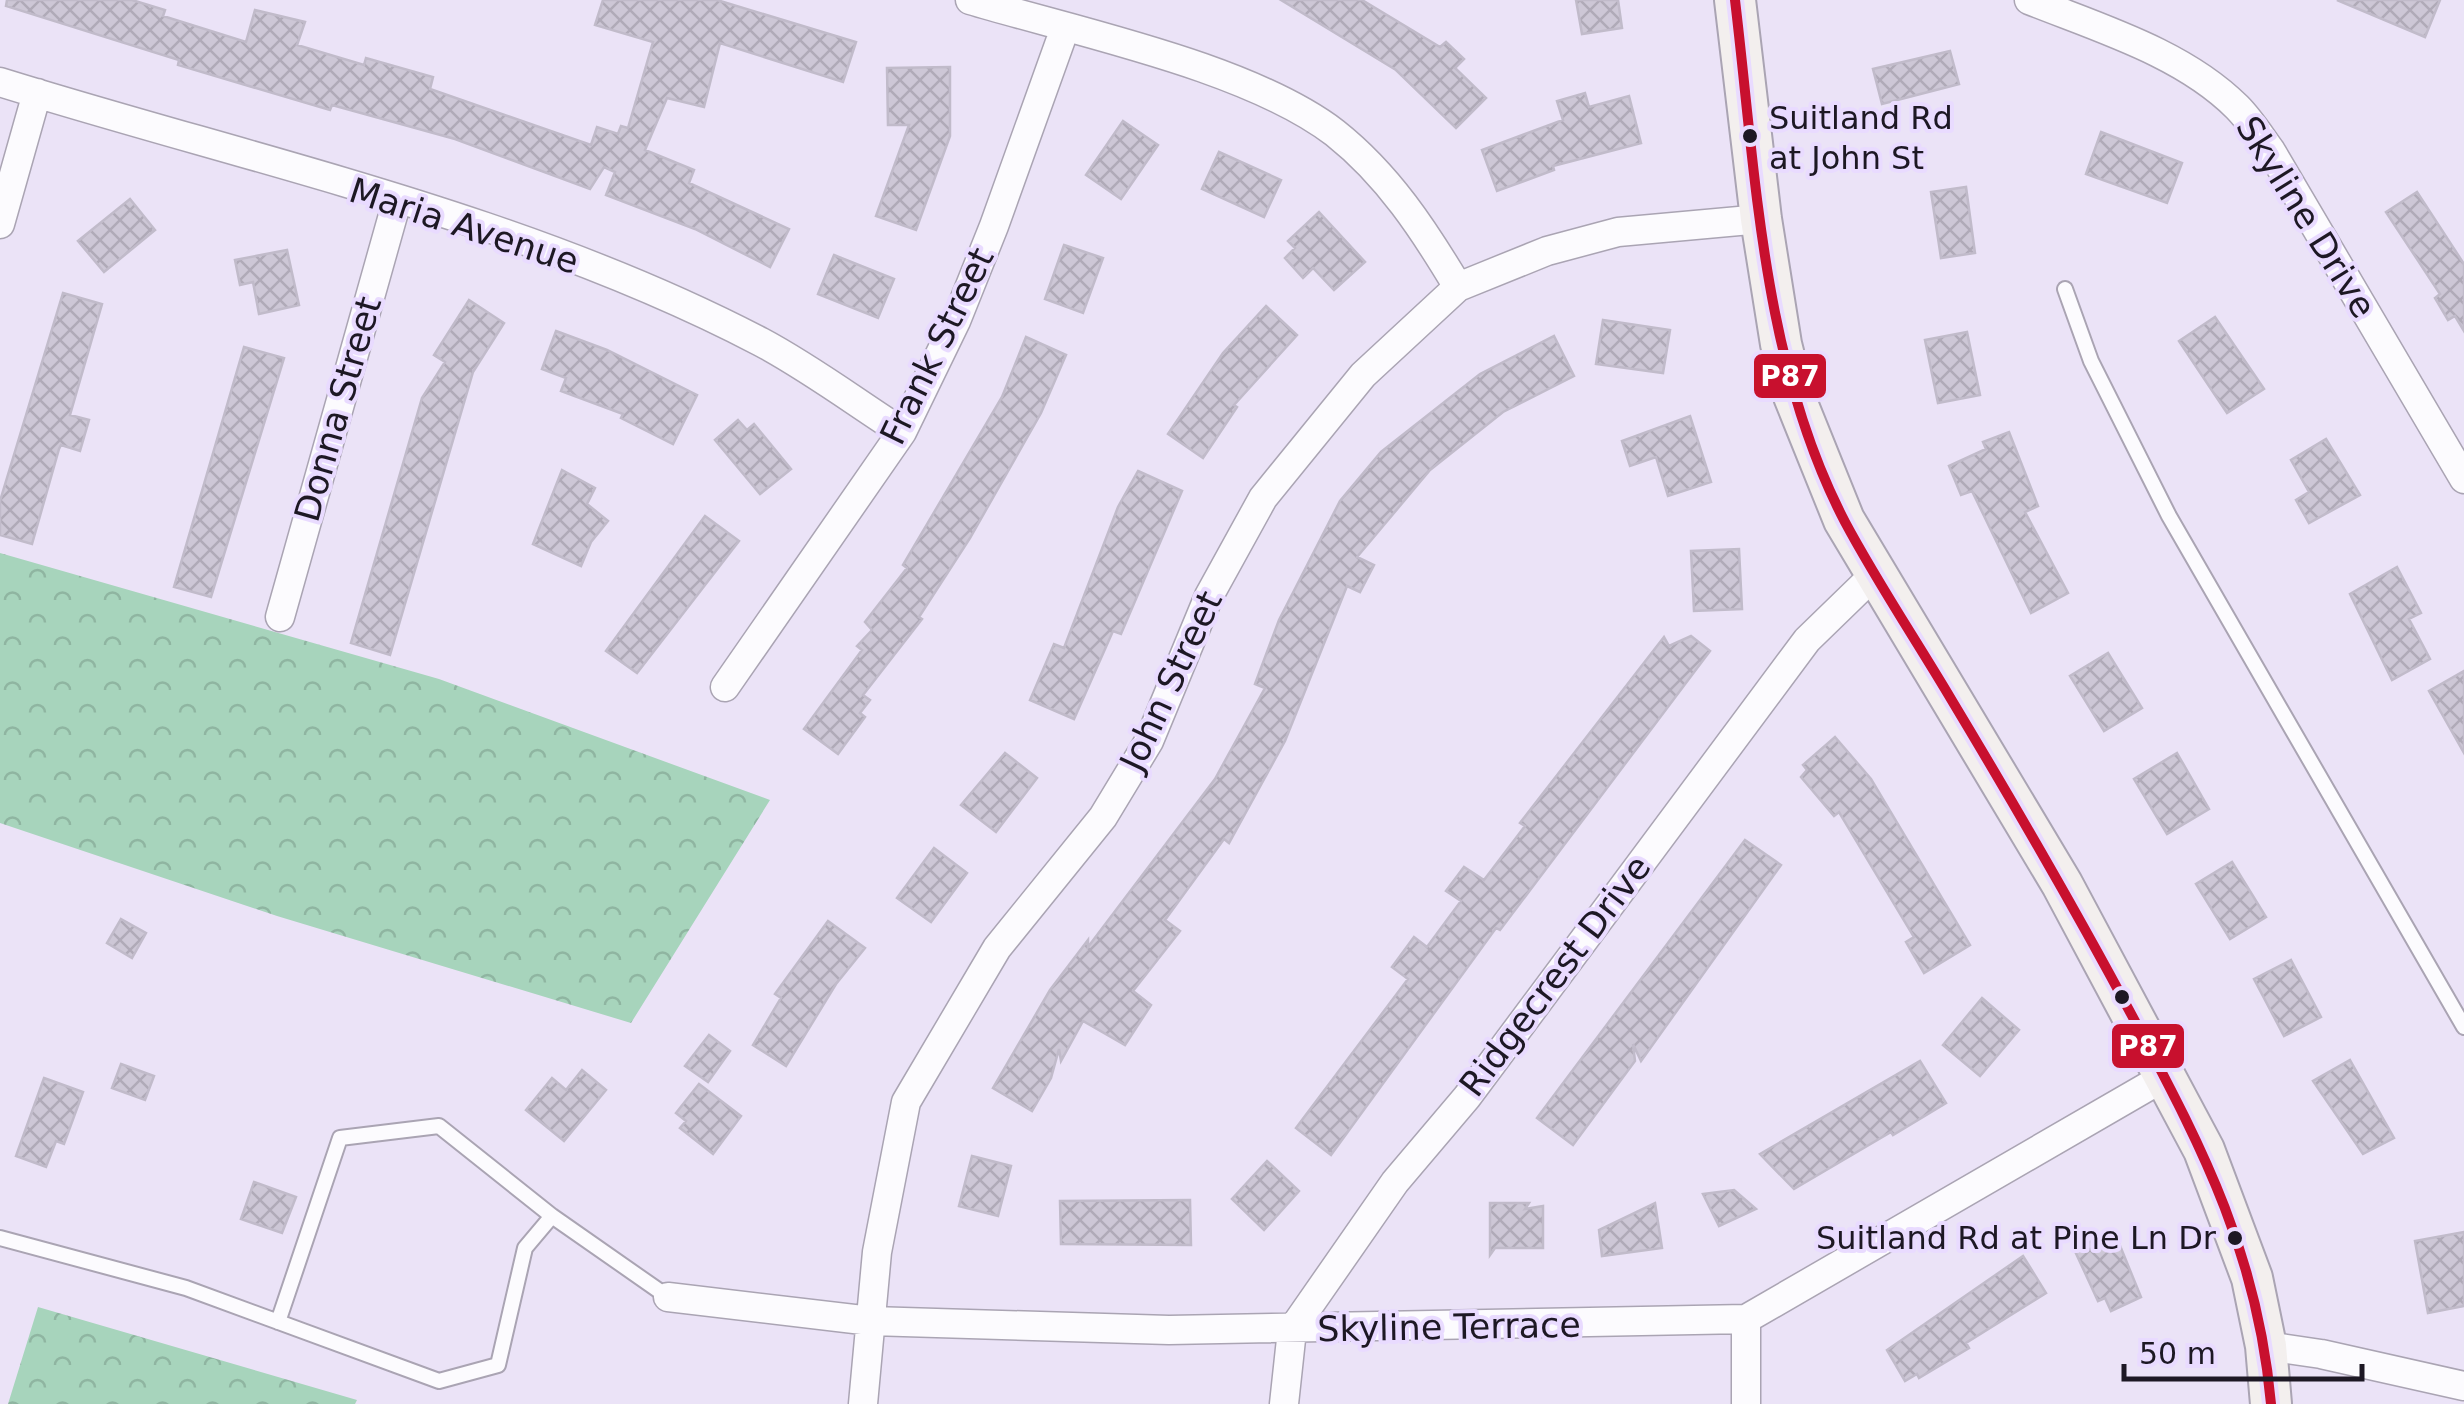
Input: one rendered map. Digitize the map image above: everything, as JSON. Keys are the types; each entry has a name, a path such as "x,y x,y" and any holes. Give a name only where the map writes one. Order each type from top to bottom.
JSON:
{"main road":[{"path":"1735,0 1761,219 1794,396 1844,520 2062,884 2166,1076 2233,1218 2266,1346 2271,1404"}],"street":[{"path":"970,0 1235,80 1300,110 1336,134 1391,186 1458,288"},
{"name":"Skyline Drive","path":"2029,0 2119,36 2196,74 2238,108 2271,150 2464,479"},
{"name":"Frank Street","path":"725,687 902,432 956,321 1064,28"},
{"name":"Maria Avenue","path":"0,82 397,201 661,294 763,343 902,432"},
{"path":"0,224 36,93"},
{"name":"Donna Street","path":"280,618 397,201"},
{"name":"John Street","path":"863,1404 890,1166 906,1102 997,948 1103,816 1149,741 1210,596 1263,498 1363,375 1458,288 1548,251 1618,232 1761,219"},
{"name":"Ridgecrest Drive","path":"1284,1404 1292,1330 1395,1182 1467,1096 1807,640 1876,574"},
{"name":"Skyline Terrace","path":"668,1297 871,1321 1292,1330 1746,1319 2166,1076"},
{"path":"1746,1319 1746,1404"},
{"path":"2266,1346 2321,1354 2464,1386"}],"lane":[{"path":"2065,289 2091,361 2169,516 2464,1027"},
{"path":"278,1322 340,1138 438,1126 552,1216 668,1297"},
{"path":"0,1238 186,1288 439,1381 498,1365 524,1248 552,1216"}],"green space":[{"path":"0,553 439,679 770,800 631,1023 277,916 0,823"},
{"path":"38,1307 357,1400 355,1404 8,1404"}],"building":[{"path":"7,0 132,0 165,10 163,16 246,42 255,10 305,22 297,45 364,65 366,58 433,77 430,89 591,145 597,127 618,134 621,126 628,128 653,42 595,25 603,0 717,0 856,42 843,82 720,43 704,107 667,98 645,150 694,170 689,183 789,229 770,267 695,229 606,195 615,172 604,167 590,189 455,139 332,105 330,110 178,65 179,60 6,6"},
{"path":"1281,0 1362,0 1440,47 1446,42 1464,59 1455,68 1486,98 1456,128 1396,70"},
{"path":"1576,0 1618,0 1622,28 1582,34"},
{"path":"2337,0 2440,0 2425,37"},
{"path":"1950,51 1959,84 1882,104 1873,69"},
{"path":"950,67 950,136 916,230 876,216 909,125 888,125 887,68"},
{"path":"1585,93 1589,107 1629,96 1641,143 1553,166 1554,170 1497,191 1482,150 1563,120 1557,101"},
{"path":"1123,121 1158,145 1121,199 1086,175"},
{"path":"2101,132 2182,163 2167,203 2086,174"},
{"path":"1219,152 1281,180 1264,217 1202,189"},
{"path":"1966,187 1975,253 1941,258 1931,192"},
{"path":"2417,192 2464,264 2464,331 2455,316 2448,320 2435,298 2440,294 2386,212"},
{"path":"130,199 155,230 104,272 78,241"},
{"path":"1319,212 1365,262 1334,290 1313,268 1303,278 1285,258 1295,248 1288,241"},
{"path":"1064,245 1103,258 1083,313 1045,299"},
{"path":"287,250 299,305 259,314 253,282 240,285 235,260"},
{"path":"834,255 894,279 878,318 818,294"},
{"path":"63,293 102,304 70,415 89,420 80,451 61,445 59,449 32,544 0,535 0,501"},
{"path":"469,300 504,323 473,372 390,655 351,643 422,398 445,362 434,355"},
{"path":"1266,306 1297,335 1234,405 1237,407 1203,458 1168,434 1223,353"},
{"path":"2215,317 2264,389 2227,413 2179,341"},
{"path":"1603,320 1670,330 1663,373 1596,364"},
{"path":"556,331 607,350 697,395 673,444 621,418 623,414 561,391 566,378 542,369"},
{"path":"1967,332 1980,395 1938,403 1925,340"},
{"path":"1554,336 1574,376 1503,412 1430,470 1357,557 1374,565 1360,592 1347,586 1285,741 1229,843 1224,839 1165,920 1180,931 1133,991 1151,1005 1125,1045 1083,1021 1061,1061 1059,1049 1051,1078 1032,1111 993,1088 1050,990 1088,940 1088,947 1215,779 1265,688 1255,684 1279,620 1340,501 1381,452 1480,374"},
{"path":"1026,337 1066,355 1041,413 970,538 919,617 922,619 863,695 870,700 860,713 865,717 838,754 804,729 862,650 857,646 872,630 865,622 907,568 903,565 1002,397"},
{"path":"244,347 284,358 211,597 174,587"},
{"path":"1690,416 1711,482 1668,496 1656,457 1630,466 1622,441"},
{"path":"738,420 747,430 754,424 791,469 760,494 715,440"},
{"path":"2009,432 2038,506 2025,512 2068,593 2031,613 1972,491 1961,495 1949,466 1986,449 1983,442"},
{"path":"2326,439 2360,495 2309,523 2296,500 2309,492 2291,460"},
{"path":"562,470 595,488 587,504 608,521 591,542 581,566 533,544"},
{"path":"1138,471 1182,491 1121,634 1113,631 1074,719 1030,700 1054,644 1064,648 1118,507"},
{"path":"705,516 739,541 637,673 606,651"},
{"path":"1739,549 1742,609 1694,611 1691,551"},
{"path":"2397,567 2421,613 2409,619 2430,659 2392,680 2350,594"},
{"path":"1691,636 1710,651 1500,930 1496,928 1331,1155 1296,1128 1408,979 1392,967 1414,937 1427,947 1461,901 1446,891 1464,867 1484,880 1525,826 1520,823 1664,637 1669,646"},
{"path":"2108,653 2142,708 2104,731 2070,676"},
{"path":"2464,671 2464,753 2429,691"},
{"path":"1835,737 1871,779 1970,945 1924,973 1906,942 1914,937 1839,812 1834,816 1801,777 1807,770 1803,765"},
{"path":"1005,753 1037,778 996,832 961,805"},
{"path":"2177,753 2209,809 2167,834 2134,779"},
{"path":"1745,840 1781,865 1641,1061 1633,1044 1635,1061 1573,1145 1537,1118"},
{"path":"934,848 967,873 931,922 897,898"},
{"path":"2232,862 2266,917 2230,939 2196,884"},
{"path":"121,919 146,933 132,958 107,943"},
{"path":"828,921 865,948 836,984 786,1066 753,1045 781,998 775,994"},
{"path":"2291,960 2321,1017 2284,1036 2254,979"},
{"path":"1982,998 2019,1030 1980,1076 1943,1045"},
{"path":"709,1035 730,1051 708,1082 685,1066"},
{"path":"2350,1060 2394,1138 2363,1154 2313,1081"},
{"path":"1920,1061 1946,1103 1893,1135 1891,1132 1794,1189 1760,1154"},
{"path":"121,1064 154,1076 145,1100 112,1088"},
{"path":"582,1070 606,1090 564,1141 526,1110 552,1078 566,1090"},
{"path":"44,1078 83,1092 64,1144 56,1141 46,1167 16,1156"},
{"path":"699,1084 741,1116 713,1154 680,1128 686,1121 676,1113"},
{"path":"972,1156 1011,1166 998,1216 959,1206"},
{"path":"1267,1161 1299,1191 1264,1230 1232,1199"},
{"path":"254,1182 296,1197 282,1233 241,1219"},
{"path":"1734,1190 1756,1209 1719,1226 1703,1194"},
{"path":"1190,1200 1191,1245 1061,1244 1060,1201"},
{"path":"1490,1203 1529,1203 1525,1209 1543,1206 1543,1248 1495,1248 1490,1255"},
{"path":"1655,1203 1662,1248 1602,1256 1599,1230"},
{"path":"2114,1231 2141,1297 2111,1311 2105,1298 2098,1301 2074,1249"},
{"path":"2464,1232 2464,1306 2428,1313 2415,1241"},
{"path":"2023,1256 2046,1293 1966,1343 1969,1348 1919,1378 1917,1374 1905,1381 1887,1350"}],"transit line":[{"name":"P87","path":"1735,0 1767,267 1779,333 1817,461 1857,544 2046,861 2185,1118 2241,1253 2264,1351 2271,1404"}],"place":[{"name":"Suitland Rd at John St","path":"1750,136"},
{"name":"Suitland Rd at Pine Ln Dr","path":"2235,1238"}]}
